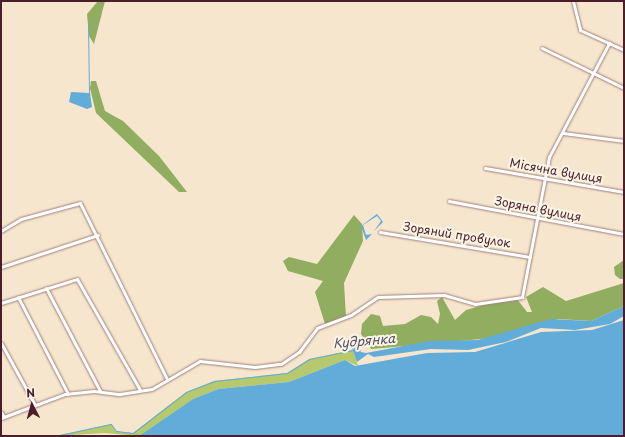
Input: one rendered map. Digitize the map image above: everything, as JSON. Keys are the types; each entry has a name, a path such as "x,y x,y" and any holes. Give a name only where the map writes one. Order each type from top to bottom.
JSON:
{"street":[{"path":"573,1 580,30 624,50"},
{"path":"1,412 3,418 68,394 100,391 141,391 157,387 167,379 200,361 256,367 281,364 299,352 317,328 351,315 376,298 422,298 449,296 475,304 522,297 536,217 552,149 563,133 610,43"},
{"path":"542,48 624,88"},
{"path":"563,133 624,141"},
{"name":"Місячна вулиця","path":"485,168 624,192"},
{"name":"Зоряна вулиця","path":"449,201 624,234"},
{"path":"1,231 21,219 76,202 80,203 98,235 167,379"},
{"name":"Зоряний провулок","path":"380,232 530,257"},
{"path":"1,267 98,235"},
{"path":"1,303 77,279 141,391"},
{"path":"46,288 100,391"},
{"path":"18,297 68,394"},
{"path":"1,343 35,405"}],"green space":[{"path":"98,1 105,1 94,44 89,36 87,14"},
{"path":"91,81 96,81 105,111 123,121 159,156 187,192 179,192 96,113 90,88"},
{"path":"354,215 362,224 363,241 344,283 346,317 342,321 325,324 315,292 323,281 288,271 283,261 289,257 317,264"},
{"path":"624,260 624,279 620,279 615,275 614,267"},
{"path":"624,283 624,306 591,321 558,319 492,338 371,349 361,334 362,324 371,314 380,316 383,326 405,324 421,315 431,317 438,324 440,314 437,301 442,297 455,320 466,310 502,300 517,299 527,312 532,312 526,297 543,287 566,301"},
{"path":"353,350 358,366 345,360 289,382 218,389 193,399 139,436 105,433 55,436 111,424 116,431 133,433 186,392 214,381 287,373 309,359"}],"water":[{"path":"71,92 90,93 92,107 87,109 69,102"},
{"path":"377,214 383,222 374,231 381,221 377,216 363,225 366,235 372,234 366,240 361,226"},
{"path":"624,306 624,316 610,324 575,330 541,328 506,342 468,350 431,349 374,357 368,354 357,362 351,345 356,341 361,352 366,353 430,341 478,340 551,319 591,321"},
{"path":"624,320 624,436 139,436 193,399 218,389 289,382 345,360 355,366 427,353 475,352 541,332 592,330"}],"waterway":[{"path":"88,22 89,93"},
{"name":"Кудрянка","path":"55,436 111,424 116,431 133,433 186,392 214,381 287,373 309,359 353,350"}]}
